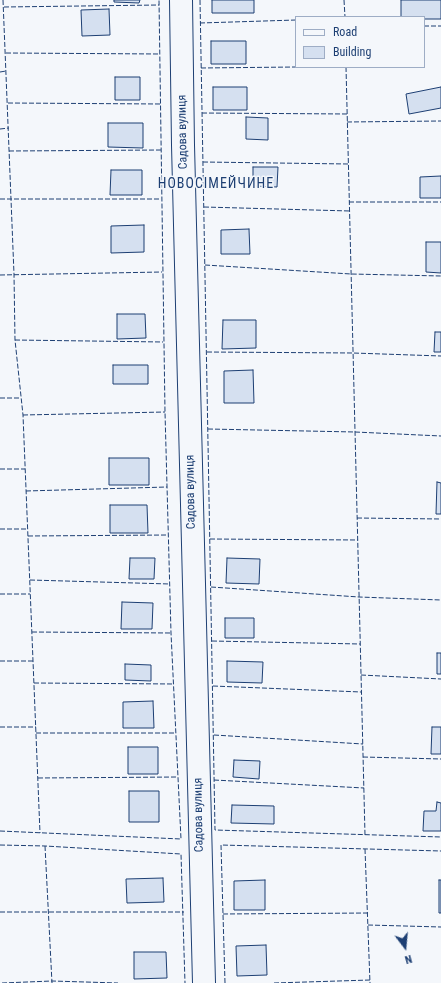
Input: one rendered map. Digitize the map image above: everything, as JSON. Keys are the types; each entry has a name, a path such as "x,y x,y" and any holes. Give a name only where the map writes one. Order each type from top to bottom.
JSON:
{"street":[{"name":"Садова вулиця","path":"181,0 204,983"}],"building":[{"path":"114,0 140,0 139,3 114,2"},
{"path":"212,0 254,0 254,13 212,13"},
{"path":"401,0 441,0 441,19 425,19 425,16 401,16"},
{"path":"109,9 110,35 82,36 81,10"},
{"path":"211,41 246,41 246,64 211,64"},
{"path":"115,77 140,77 140,100 115,100"},
{"path":"213,87 247,87 247,110 213,110"},
{"path":"441,87 441,108 409,114 406,94"},
{"path":"246,117 268,118 268,140 246,139"},
{"path":"108,123 143,123 143,148 108,147"},
{"path":"253,167 278,167 277,187 253,186"},
{"path":"111,170 142,170 142,195 110,195"},
{"path":"441,176 441,198 420,198 420,177"},
{"path":"144,225 144,252 111,253 111,226"},
{"path":"249,229 250,254 221,254 221,230"},
{"path":"426,242 441,242 441,273 426,272"},
{"path":"117,314 145,314 146,338 117,339"},
{"path":"223,320 256,320 256,348 222,349"},
{"path":"435,332 441,332 441,352 434,352"},
{"path":"113,365 148,365 148,384 113,384"},
{"path":"253,370 254,403 224,403 224,371"},
{"path":"109,458 149,458 149,485 109,485"},
{"path":"437,482 441,483 441,514 436,514"},
{"path":"110,505 147,505 148,533 110,533"},
{"path":"130,558 155,558 154,579 129,579"},
{"path":"227,558 260,559 259,584 226,583"},
{"path":"122,602 153,603 152,629 121,629"},
{"path":"225,618 254,618 254,638 225,638"},
{"path":"437,653 441,653 441,674 437,674"},
{"path":"227,661 263,662 262,683 227,682"},
{"path":"125,664 151,665 151,681 125,680"},
{"path":"153,701 154,728 123,728 123,702"},
{"path":"432,727 441,727 441,754 431,754"},
{"path":"128,747 158,747 158,774 128,774"},
{"path":"234,760 260,761 259,779 233,777"},
{"path":"129,791 159,791 159,822 129,822"},
{"path":"437,802 441,803 441,831 423,831 424,811 436,811"},
{"path":"232,805 274,806 274,824 231,823"},
{"path":"163,878 164,902 127,903 126,879"},
{"path":"265,880 265,910 234,910 234,881"},
{"path":"439,880 441,880 441,913 439,913"},
{"path":"266,945 267,975 237,976 236,946"},
{"path":"134,952 166,952 167,978 134,979"}],"fence":[{"path":"3,0 14,274 15,340 23,415 40,833"},
{"path":"0,831 181,839 171,633 165,412 159,0"},
{"path":"200,0 215,830 441,837"},
{"path":"344,0 345,16"},
{"path":"4,7 159,5"},
{"path":"200,23 295,20"},
{"path":"425,26 441,26"},
{"path":"6,53 160,54"},
{"path":"201,68 295,67"},
{"path":"346,68 365,835"},
{"path":"0,72 6,71"},
{"path":"8,103 160,104"},
{"path":"202,113 347,114"},
{"path":"347,122 441,121"},
{"path":"0,129 9,128"},
{"path":"9,151 161,150"},
{"path":"203,162 348,164"},
{"path":"0,199 161,199"},
{"path":"349,202 441,202"},
{"path":"204,207 350,211"},
{"path":"205,265 351,274 441,276"},
{"path":"0,275 162,272"},
{"path":"15,340 163,342"},
{"path":"207,352 353,353 441,356"},
{"path":"0,398 21,398"},
{"path":"23,415 165,412"},
{"path":"208,429 355,432 441,436"},
{"path":"0,469 25,469"},
{"path":"26,491 167,487"},
{"path":"357,518 441,519"},
{"path":"0,529 27,529"},
{"path":"28,536 168,535"},
{"path":"210,539 358,540"},
{"path":"30,580 170,584"},
{"path":"211,587 359,597 441,600"},
{"path":"0,594 30,594"},
{"path":"32,632 171,633"},
{"path":"212,641 360,644"},
{"path":"0,661 33,661"},
{"path":"361,675 441,679"},
{"path":"34,683 174,684"},
{"path":"213,686 361,692"},
{"path":"0,727 36,727"},
{"path":"36,733 176,733"},
{"path":"214,735 363,744"},
{"path":"363,757 441,759"},
{"path":"38,778 178,777"},
{"path":"214,780 364,788"},
{"path":"0,845 45,846 181,854 185,983"},
{"path":"225,983 221,845 441,851"},
{"path":"45,846 52,983"},
{"path":"365,849 370,983"},
{"path":"0,912 184,912"},
{"path":"223,914 368,913"},
{"path":"368,925 441,927"},
{"path":"274,983 370,980"},
{"path":"2,983 52,981 118,983"}],"district":[{"name":"НОВОСІМЕЙЧИНЕ","path":"216,184"}]}
